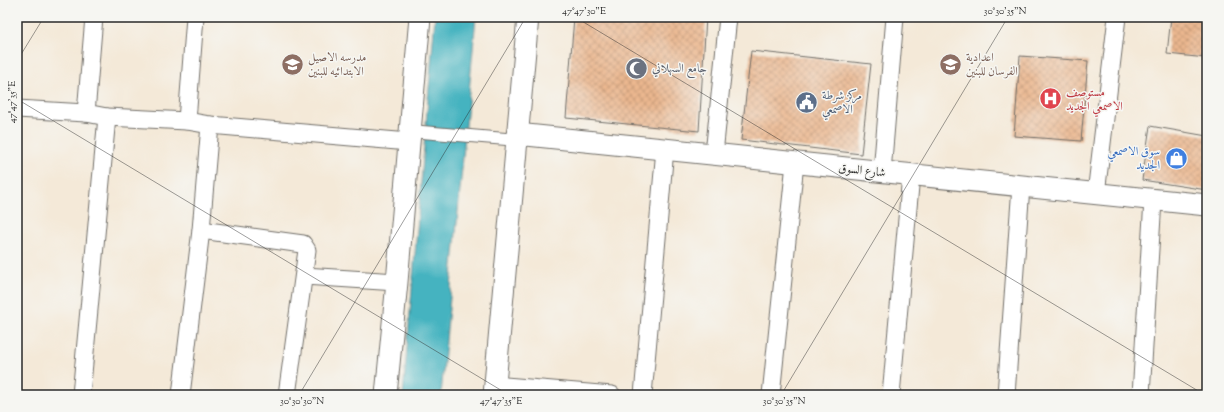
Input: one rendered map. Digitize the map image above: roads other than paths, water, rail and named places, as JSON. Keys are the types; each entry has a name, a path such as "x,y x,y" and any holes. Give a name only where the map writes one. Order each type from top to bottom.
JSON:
{"street":[{"path":"86,113 94,17"},
{"path":"187,121 195,17"},
{"path":"386,395 420,17"},
{"path":"528,17 494,390 612,395"},
{"path":"714,154 728,17"},
{"path":"882,172 895,17"},
{"path":"1096,194 1117,17"},
{"path":"17,108 86,113 107,117 187,121 210,125 410,136 517,137"},
{"path":"81,395 107,117"},
{"path":"181,395 201,230 210,125"},
{"name":"شارع السوق","path":"517,137 664,149 1207,205"},
{"path":"643,395 664,149"},
{"path":"771,395 795,163"},
{"path":"891,395 911,175"},
{"path":"1006,395 1021,186"},
{"path":"1141,395 1153,200"},
{"path":"201,230 303,244 307,250 287,395"},
{"path":"304,276 397,282"}],"water":[{"path":"435,17 476,17 441,395 403,395"}],"place":[{"name":"مدرسه الاصيل الابتدائيه للبنين","path":"292,64"},
{"name":"اعدادية الفرسان للبنين","path":"951,64"},
{"name":"جامع السهلاني","path":"637,68"},
{"name":"مستوصف الاصمعي الجديد","path":"1051,99"},
{"name":"مركز شرطة الاصمعي","path":"806,102"},
{"name":"سوق الاصمعي الجديد","path":"1176,158"}]}
